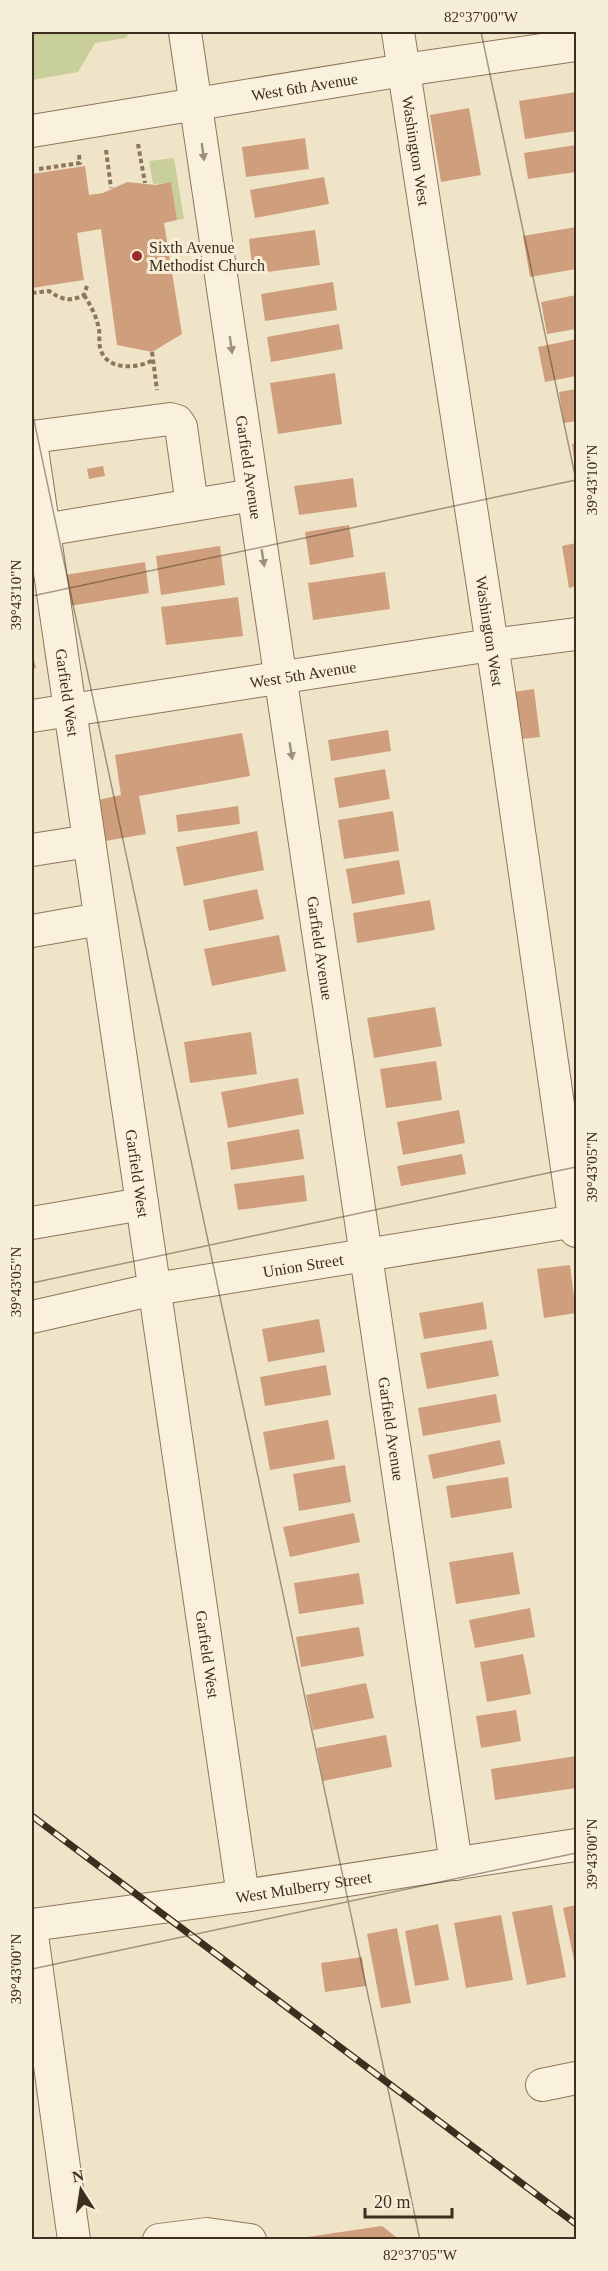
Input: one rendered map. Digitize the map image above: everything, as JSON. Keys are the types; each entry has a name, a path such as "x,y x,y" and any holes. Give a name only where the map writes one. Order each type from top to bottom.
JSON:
{"street":[{"name":"Garfield Avenue","path":"185,32 456,1864"},
{"name":"Washington West","path":"398,32 576,1224"},
{"name":"West 6th Avenue","path":"32,131 404,70 576,45"},
{"path":"32,451 174,419 181,427 192,505"},
{"name":"Garfield West","path":"32,451 38,531 70,710 243,1896"},
{"path":"38,531 253,495"},
{"name":"West 5th Avenue","path":"32,716 576,634"},
{"path":"32,850 89,841"},
{"path":"32,931 100,919"},
{"path":"32,1223 142,1204"},
{"name":"Union Street","path":"32,1317 154,1289 576,1224"},
{"name":"West Mulberry Street","path":"32,1925 243,1896 576,1845"},
{"path":"32,1935 74,2240"},
{"path":"543,2085 576,2078"},
{"path":"159,2240 207,2234 250,2240"}],"path":[{"path":"138,144 145,183"},
{"path":"106,150 111,188"},
{"path":"38,161 40,171 80,163 79,155"},
{"path":"32,293 49,291 64,300 72,300 84,295 87,286"},
{"path":"84,295 92,306 100,348 108,360 134,367 153,360"},
{"path":"152,352 161,421"}],"green space":[{"path":"32,32 130,32 126,38 95,43 78,72 32,80"},
{"path":"174,158 184,219 177,220 171,183 153,184 149,161"}],"building":[{"path":"576,92 576,131 525,139 519,101"},
{"path":"469,108 481,175 441,182 430,115"},
{"path":"305,138 309,169 246,177 242,147"},
{"path":"576,145 576,172 528,179 524,153"},
{"name":"Sixth Avenue Methodist Church","path":"85,166 89,195 103,193 127,182 156,185 171,182 177,220 164,223 182,334 152,352 117,345 101,229 77,233 84,280 32,288 32,174"},
{"path":"324,177 329,204 255,218 250,190"},
{"path":"576,227 576,269 530,277 523,236"},
{"path":"315,230 320,265 253,274 249,239"},
{"path":"333,282 337,310 265,321 261,294"},
{"path":"576,295 576,329 547,334 541,302"},
{"path":"339,324 343,349 271,362 267,337"},
{"path":"576,339 576,376 545,382 538,347"},
{"path":"335,373 342,424 278,434 270,383"},
{"path":"576,389 576,421 564,423 559,392"},
{"path":"576,443 576,467 575,467 572,444"},
{"path":"103,466 105,476 89,479 87,469"},
{"path":"353,478 357,507 299,515 294,486"},
{"path":"349,525 354,557 310,565 305,532"},
{"path":"576,543 576,586 569,588 562,546"},
{"path":"220,546 225,585 161,595 156,556"},
{"path":"145,562 149,593 70,606 65,575"},
{"path":"385,572 390,609 313,620 308,583"},
{"path":"238,597 243,636 166,645 161,607"},
{"path":"32,652 36,668 32,669"},
{"path":"534,689 540,737 512,740 506,693"},
{"path":"388,730 391,751 331,761 328,740"},
{"path":"242,733 250,776 139,796 146,834 100,842 93,801 121,795 115,755"},
{"path":"385,769 390,799 339,808 334,778"},
{"path":"238,806 240,824 178,832 176,815"},
{"path":"393,811 399,851 344,859 338,820"},
{"path":"257,831 264,870 184,886 176,847"},
{"path":"399,860 405,894 352,904 346,869"},
{"path":"257,889 264,919 209,931 203,900"},
{"path":"430,900 435,930 357,943 353,913"},
{"path":"279,935 286,971 212,986 204,949"},
{"path":"435,1007 442,1046 374,1058 367,1018"},
{"path":"251,1032 257,1074 190,1083 184,1042"},
{"path":"436,1061 442,1100 386,1108 380,1069"},
{"path":"298,1078 304,1114 228,1128 221,1092"},
{"path":"459,1110 465,1143 403,1155 397,1122"},
{"path":"299,1129 304,1159 231,1170 227,1142"},
{"path":"462,1154 466,1174 401,1186 397,1166"},
{"path":"304,1175 307,1201 238,1210 234,1184"},
{"path":"570,1265 576,1313 544,1318 537,1269"},
{"path":"483,1302 487,1329 424,1339 419,1313"},
{"path":"319,1319 325,1352 268,1362 262,1329"},
{"path":"492,1340 499,1376 427,1389 420,1353"},
{"path":"326,1365 331,1395 265,1406 260,1377"},
{"path":"496,1394 501,1422 423,1436 418,1408"},
{"path":"328,1420 335,1459 270,1470 263,1432"},
{"path":"500,1440 505,1464 433,1479 428,1455"},
{"path":"345,1465 351,1502 299,1511 293,1474"},
{"path":"508,1477 512,1508 451,1518 446,1486"},
{"path":"354,1513 360,1542 290,1557 283,1527"},
{"path":"513,1552 520,1594 456,1604 449,1562"},
{"path":"359,1573 364,1604 299,1614 294,1583"},
{"path":"530,1608 535,1637 475,1648 469,1620"},
{"path":"359,1627 364,1656 301,1667 296,1637"},
{"path":"523,1654 531,1694 487,1702 480,1662"},
{"path":"366,1683 374,1718 313,1730 306,1695"},
{"path":"516,1710 521,1741 481,1748 476,1716"},
{"path":"386,1735 392,1767 323,1781 317,1748"},
{"path":"576,1756 576,1788 495,1800 491,1769"},
{"path":"552,1905 566,1977 527,1985 512,1912"},
{"path":"576,1905 576,1965 575,1965 563,1908"},
{"path":"501,1915 513,1980 466,1988 454,1923"},
{"path":"438,1924 449,1980 415,1986 405,1931"},
{"path":"397,1928 411,2003 381,2008 367,1934"},
{"path":"362,1957 366,1986 325,1992 321,1963"},
{"path":"382,2226 400,2240 300,2240 300,2238"}],"railway":[{"path":"32,1816 576,2224"}],"place":[{"name":"Sixth Avenue Methodist Church","path":"137,256"}]}
